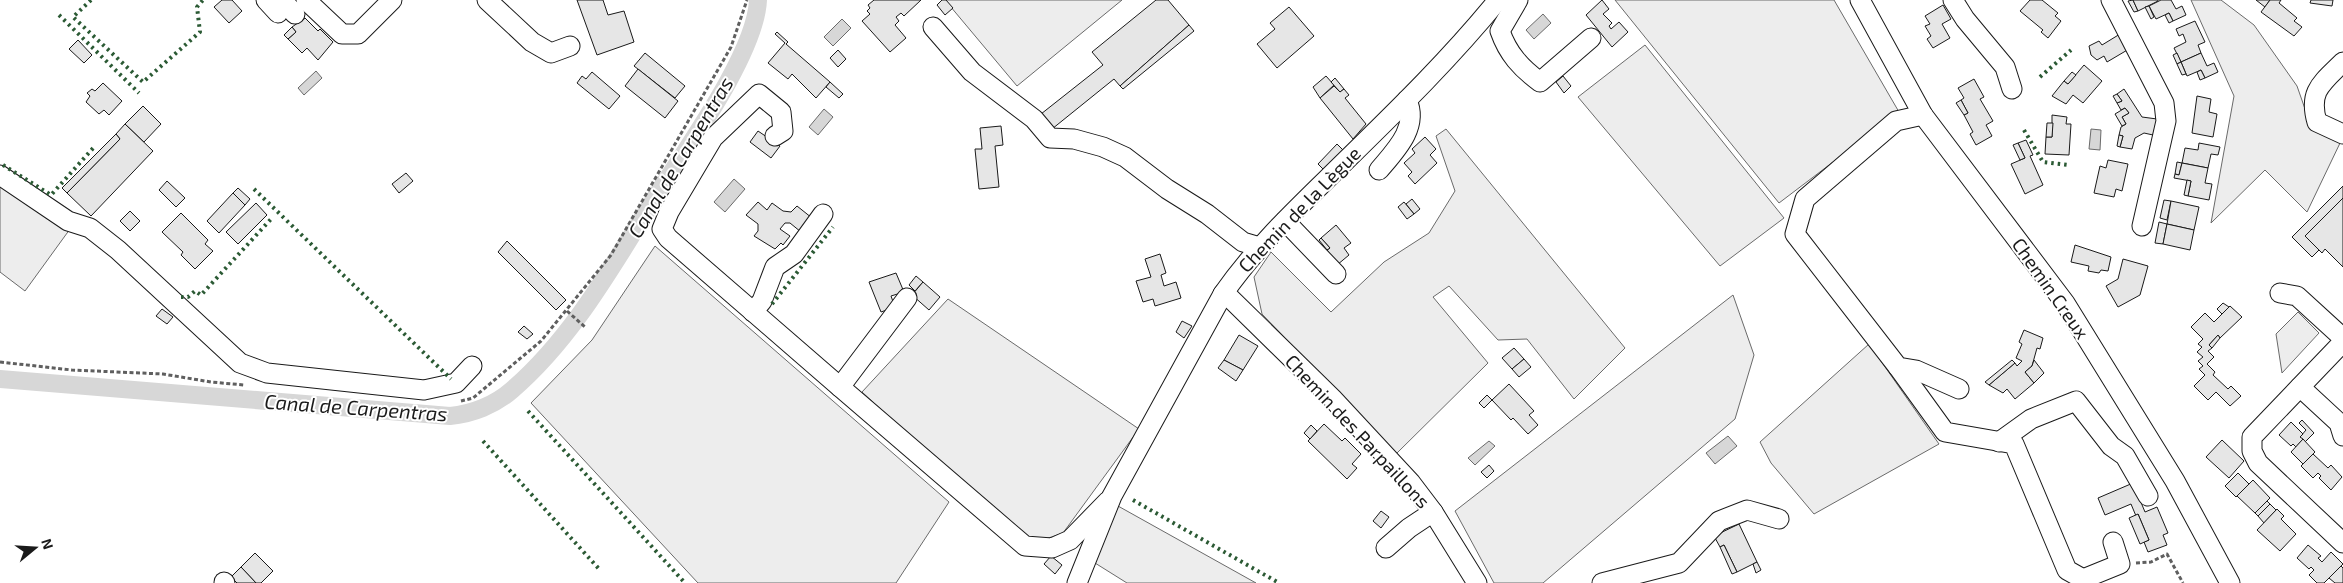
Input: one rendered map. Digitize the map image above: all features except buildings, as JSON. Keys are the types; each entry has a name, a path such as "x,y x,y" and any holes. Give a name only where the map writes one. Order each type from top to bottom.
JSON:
{"street":[{"path":"285,5 342,34 358,34 392,0"},
{"path":"487,0 532,42 551,53 570,46"},
{"name":"Chemin de la Lègue","path":"1077,583 1112,496 1223,294 1260,247 1407,100 1498,0"},
{"path":"1518,0 1500,32 1505,46 1521,68 1540,82 1591,38"},
{"name":"Chemin Creux","path":"1860,0 1924,115 2065,302 2175,481 2230,583"},
{"path":"1954,0 1965,19 2005,67 2012,89"},
{"path":"2111,0 2164,103 2166,121 2142,226"},
{"path":"933,27 972,72 1034,119 1050,138 1074,139 1103,147 1126,157 1167,189 1207,214 1243,242 1260,247"},
{"path":"2343,62 2316,91 2312,105 2318,122 2343,134"},
{"path":"775,136 783,131 781,112 759,94 713,138 669,212 662,229 668,238 1025,546 1052,548 1070,540 1112,496"},
{"path":"1379,170 1402,141 1411,122 1411,109 1407,100"},
{"path":"1924,115 1896,121 1804,199 1794,234 1898,367 1944,432 2014,444 2067,570 2083,579 2120,564 2113,542"},
{"path":"0,175 68,221 90,228 161,289 240,363 267,373 424,390 456,383 472,366"},
{"path":"753,312 762,301 775,267 794,254 824,214"},
{"path":"1285,221 1336,274"},
{"path":"2280,293 2297,296 2343,340 2252,437 2252,451 2258,464 2343,543"},
{"name":"Chemin des Parpaillons","path":"1223,294 1230,298 1332,398 1411,482 1433,512 1477,583"},
{"path":"840,388 908,298"},
{"path":"1898,367 1916,370 1959,389"},
{"path":"2300,387 2340,423 2343,436"},
{"path":"1999,442 2031,419 2076,401 2111,446 2125,456 2148,496"},
{"path":"1602,583 1679,563 1719,521 1746,510 1779,520"},
{"path":"1386,548 1409,528 1433,512"}],"path":[{"path":"456,402 473,398 491,385 541,341 611,255 731,47 747,0"},
{"path":"566,311 585,327"},
{"path":"0,362 72,370 163,374 211,382 246,385"},
{"path":"2120,564 2152,562 2167,554 2183,583"}],"shaded area":[{"path":"945,0 1122,0 1017,86"},
{"path":"1615,0 1834,0 1899,112 1779,203"},
{"path":"2191,0 2221,0 2254,25 2297,86 2312,129 2341,141 2307,212 2265,170 2211,223 2234,96"},
{"path":"1543,14 1551,23 1534,39 1526,30"},
{"path":"842,19 851,28 833,46 824,37"},
{"path":"1645,45 1784,218 1720,266 1578,97"},
{"path":"316,71 322,78 304,95 298,88"},
{"path":"824,109 833,117 818,135 809,127"},
{"path":"1446,129 1625,348 1574,399 1527,339 1498,340 1449,286 1433,297 1488,363 1396,454 1262,314 1254,277 1271,252 1331,312 1384,262 1429,233 1455,191 1436,136"},
{"path":"2091,129 2101,130 2100,150 2089,149"},
{"path":"734,179 745,189 725,212 714,202"},
{"path":"0,183 70,229 25,291 0,272"},
{"path":"655,246 949,502 896,583 698,583 531,403 592,340"},
{"path":"1733,295 1754,355 1735,419 1543,583 1494,583 1455,511"},
{"path":"948,299 1139,429 1063,533 1034,543 976,497 862,392"},
{"path":"2298,312 2319,333 2282,373 2276,334"},
{"path":"1869,344 1939,444 1814,514 1771,463 1760,442"},
{"path":"1728,436 1737,446 1715,464 1706,453"},
{"path":"1489,441 1495,446 1475,465 1468,458"},
{"path":"1118,506 1256,583 1127,583 1095,563"}],"waterway":[{"name":"Canal de Carpentras","path":"0,379 450,416 475,411 491,404 512,390 556,345 576,320 612,267 720,96 746,44 754,21 758,0"}],"hedge":[{"path":"91,0 73,17 143,82 200,32 197,7 203,0"},
{"path":"59,15 139,93"},
{"path":"2040,77 2071,50"},
{"path":"2024,130 2043,162 2068,165"},
{"path":"3,165 51,195 95,146"},
{"path":"254,189 451,379"},
{"path":"181,297 188,297 195,291 201,295 272,218"},
{"path":"772,304 833,227"},
{"path":"528,411 685,583"},
{"path":"483,441 600,570"},
{"path":"1133,500 1279,583"}]}
